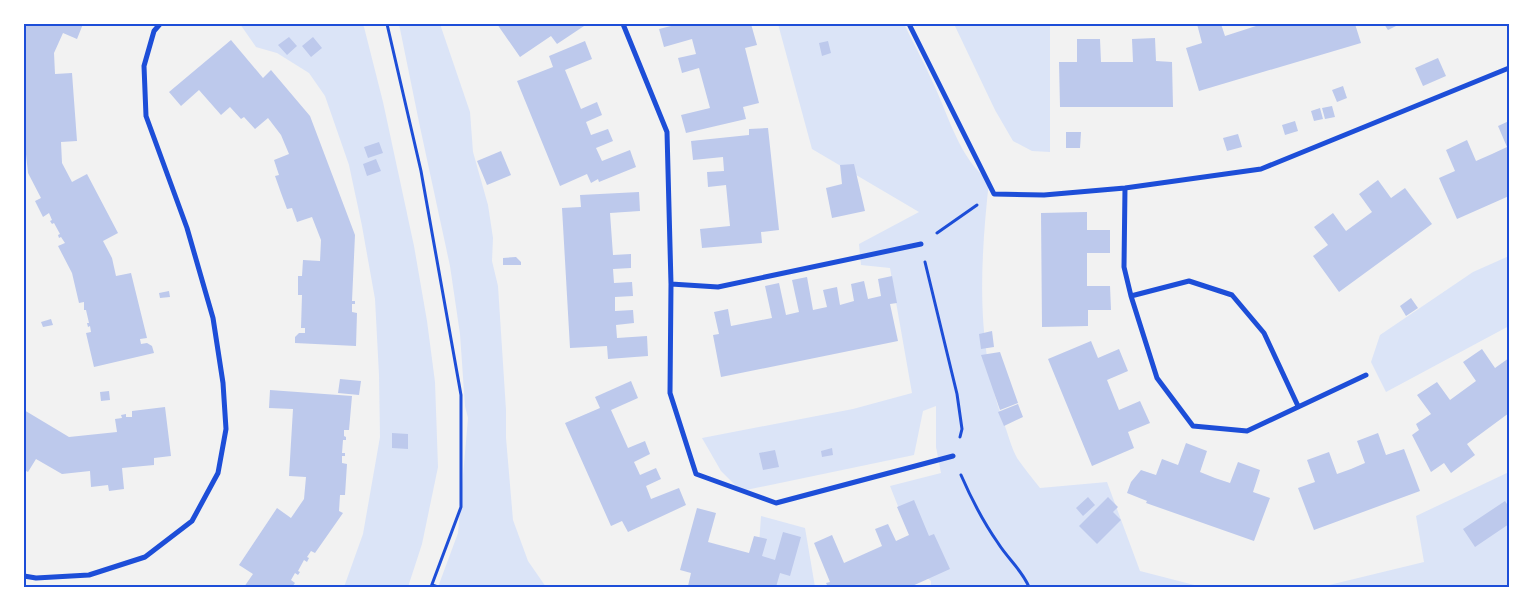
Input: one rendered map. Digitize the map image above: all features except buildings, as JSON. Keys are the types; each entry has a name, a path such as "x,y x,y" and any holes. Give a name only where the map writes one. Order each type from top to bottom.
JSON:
{"street":[{"path":"24,576 36,578 89,575 144,557 192,521 218,473 226,429 223,383 213,318 187,228 146,116 144,66 154,32 160,24"},
{"path":"623,24 667,132 671,284 670,393 696,474 776,503 953,456"},
{"path":"909,24 994,194 1044,195 1125,188 1261,169 1509,68"},
{"path":"1125,188 1124,267 1131,296 1157,378 1193,426 1247,430 1366,375"},
{"path":"671,284 718,287 921,244"},
{"path":"1131,296 1189,280 1232,296 1264,333 1298,406"}],"path":[{"path":"387,24 421,171 462,395 461,507 432,586 438,587"},
{"path":"994,194 921,244 957,394 962,429 953,456 967,489 998,544 1024,576 1029,587"}],"shaded area":[{"path":"240,24 362,24 364,27 383,102 414,246 435,382 438,467 422,544 408,587 344,587 363,534 380,437 375,299 349,165 325,96 309,73 277,53 256,47"},
{"path":"399,24 440,24 470,112 473,152 488,205 493,238 492,261 498,286 506,438 513,520 528,561 546,587 438,587 458,533 468,418 465,406 460,334 450,266"},
{"path":"778,24 904,24 931,77 956,137 970,161 989,181 982,275 985,338 996,399 1017,458 1040,488 1107,482 1140,571 1202,587 931,587 931,581 926,577 890,486 941,473 936,447 936,406 923,411 914,455 741,491 721,471 702,438 853,409 912,393 890,268 861,265 859,244 919,212 812,149"},
{"path":"954,24 1051,24 1050,152 1032,151 1013,141 995,110"},
{"path":"1509,256 1509,326 1386,392 1371,362 1380,335 1473,272"},
{"path":"1509,472 1509,587 1321,587 1424,562 1416,516"},
{"path":"761,516 805,528 815,587 768,587 776,566 758,559"}]}
